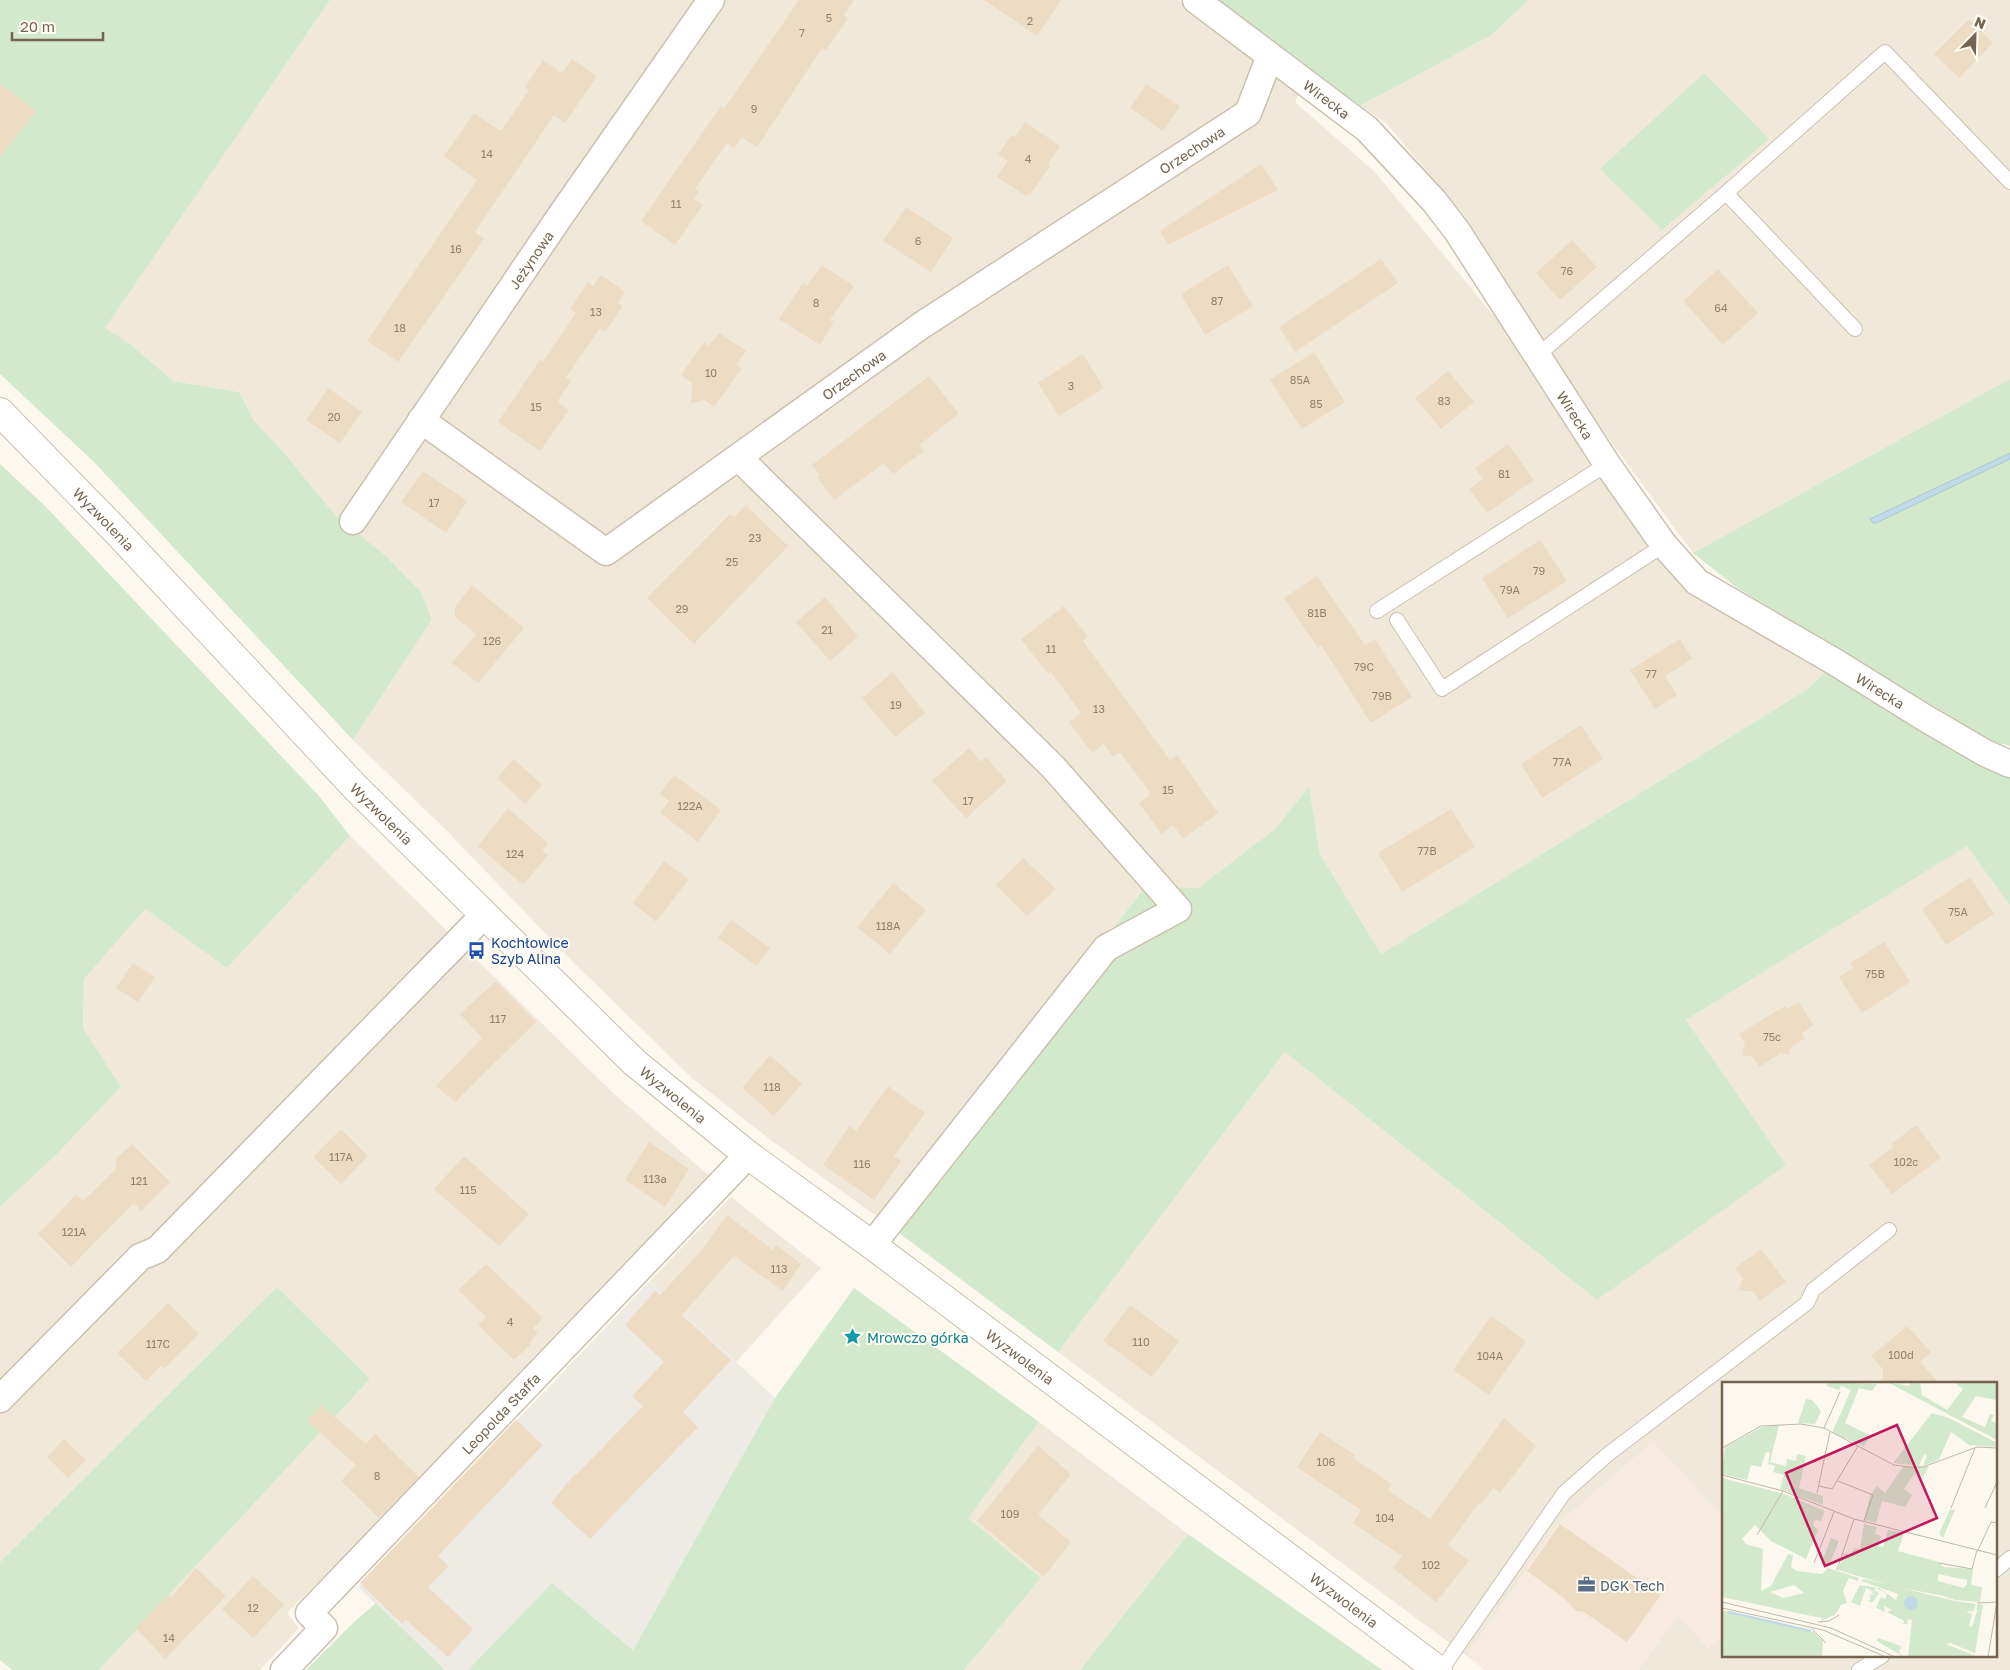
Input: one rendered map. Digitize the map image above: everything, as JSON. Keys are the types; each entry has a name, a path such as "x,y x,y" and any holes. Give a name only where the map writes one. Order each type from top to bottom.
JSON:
{"street":[{"name":"Jeżynowa","path":"353,521 420,420 711,0"},
{"name":"Wirecka","path":"1196,0 1367,129 1434,201 1457,231 1607,464 1664,545 1697,582 1835,662 1985,753 2010,764"},
{"name":"Orzechowa","path":"420,420 606,552 740,458 922,325 1248,113 1270,56"},
{"name":"Wyzwolenia","path":"0,412 117,532 355,787 636,1063 748,1155 1440,1670"},
{"path":"740,458 1053,767 1178,909 1106,948 872,1246"},
{"path":"0,1399 140,1257 157,1250 484,915"},
{"name":"Leopolda Staffa","path":"284,1670 324,1628 309,1613 748,1155"}],"lane":[{"path":"1537,356 1726,193 1884,52 2010,182"},
{"path":"1726,193 1855,329"},
{"path":"1377,611 1607,464"},
{"path":"1398,620 1442,689 1664,545"},
{"path":"1440,1670 1564,1493 1607,1456 1807,1302 1813,1290 1889,1230"},
{"path":"1998,1568 2010,1558"},
{"path":"1860,1670 1879,1658"}],"shaded area":[{"path":"330,0 1178,0 1299,93 1295,102 1375,172 1495,317 1546,396 1667,566 1828,670 1806,690 1381,954 1320,854 1309,788 1275,829 1198,888 1146,886 883,1221 768,1138 693,1079 573,962 444,828 353,740 432,619 421,592 385,555 335,515 282,450 254,421 239,392 173,381 130,344 104,329"},
{"path":"1529,0 2010,0 2010,379 1693,553 1556,367 1484,256 1461,212 1386,123 1360,106 1490,36"},
{"path":"350,836 614,1094 713,1179 430,1471 287,1613 299,1628 260,1670 99,1670 370,1379 277,1287 0,1562 0,1207 56,1155 121,1087 83,1028 84,978 145,909 227,968"},
{"path":"1968,845 2010,905 2010,1670 1638,1670 1678,1615 1708,1648 1722,1636 1722,1658 1998,1658 1998,1382 1722,1382 1722,1516 1653,1442 1557,1525 1467,1656 1058,1352 1285,1052 1597,1300 1785,1165 1686,1020"},
{"path":"731,1197 821,1268 736,1362 650,1281"},
{"path":"650,1281 775,1398 633,1650 552,1583 468,1670 445,1670 358,1587"},
{"path":"1039,1422 1188,1534 1080,1670 964,1670 1041,1578 967,1518"},
{"path":"1653,1442 1722,1516 1722,1636 1708,1648 1678,1615 1638,1670 1485,1670 1467,1656 1557,1525"}],"green space":[{"path":"0,0 330,0 105,328 130,344 173,381 239,392 254,421 282,450 335,515 385,555 421,592 432,619 353,740 93,461 0,374"},
{"path":"1214,0 1529,0 1490,36 1360,106"},
{"path":"1704,73 1769,139 1662,230 1600,169"},
{"path":"2010,379 2010,746 1991,741 1736,587 1693,553"},
{"path":"0,464 45,506 319,796 350,836 227,968 145,909 84,979 83,1028 121,1087 56,1155 0,1207"},
{"path":"1828,670 1887,710 1988,768 2010,777 2010,905 1967,846 1686,1020 1786,1165 1597,1300 1285,1052 1058,1352 883,1221 1146,886 1198,888 1275,829 1309,787 1320,854 1381,954 1806,690"},
{"path":"277,1287 370,1379 99,1670 12,1670 0,1660 0,1562"},
{"path":"854,1288 1039,1422 968,1518 1041,1578 964,1670 468,1670 552,1583 633,1650 775,1398"},
{"path":"1188,1534 1382,1670 1080,1670"},
{"path":"376,1603 445,1670 306,1670 353,1623"}],"water":[{"path":"2010,453 2010,459 1874,524 1870,519"}],"building":[{"path":"799,0 854,0 844,15 848,18 826,50 822,48 757,147 742,137 734,148 727,143 695,189 699,192 694,199 703,205 675,245 641,221 721,106 724,109"},
{"path":"984,0 1061,0 1037,36"},
{"path":"1969,19 1993,43 1959,78 1934,54"},
{"path":"572,59 597,76 565,123 554,115 475,232 484,239 398,362 367,341 477,180 444,156 474,113 501,131 529,90 525,87 543,60 562,73"},
{"path":"0,84 36,111 0,157"},
{"path":"1146,84 1180,106 1163,131 1130,108"},
{"path":"1025,122 1060,146 1048,164 1050,166 1030,195 1026,196 997,177 1008,161 998,155 1011,135 1015,137"},
{"path":"1261,164 1278,190 1168,245 1160,231"},
{"path":"906,207 953,238 931,272 883,241"},
{"path":"1572,240 1597,267 1560,300 1536,273"},
{"path":"1381,259 1398,283 1295,352 1279,327"},
{"path":"822,265 854,286 830,320 834,322 820,345 779,319 803,283 807,286"},
{"path":"1228,265 1253,306 1205,335 1181,294"},
{"path":"1718,269 1758,313 1723,345 1683,301"},
{"path":"601,275 625,292 618,303 623,306 605,332 600,328 566,377 571,381 557,402 569,410 540,451 498,422 540,360 543,362 576,313 570,309 588,282 593,286"},
{"path":"719,333 746,351 736,365 742,368 714,407 704,400 691,404 692,383 681,375 704,342 709,346"},
{"path":"1314,352 1345,402 1302,429 1270,380"},
{"path":"1083,354 1104,388 1059,416 1038,383"},
{"path":"1448,371 1474,402 1441,429 1415,398"},
{"path":"929,376 959,414 919,445 924,451 893,474 884,463 834,500 817,477 820,475 812,465"},
{"path":"328,388 362,412 340,443 306,420"},
{"path":"1508,444 1534,480 1487,513 1469,489 1483,479 1475,468"},
{"path":"423,471 467,501 446,533 401,502"},
{"path":"746,505 788,546 694,644 647,598 730,514 734,517"},
{"path":"1540,540 1567,581 1508,618 1482,578"},
{"path":"1317,576 1365,645 1375,639 1412,697 1371,723 1321,645 1318,648 1284,598"},
{"path":"472,585 524,628 478,683 452,663 476,634 455,617 455,607"},
{"path":"825,597 858,637 830,661 796,622"},
{"path":"1064,606 1088,637 1083,641 1170,760 1177,755 1218,813 1183,839 1173,825 1161,834 1139,803 1151,794 1120,752 1113,757 1104,744 1092,753 1069,722 1081,713 1051,672 1048,674 1021,639"},
{"path":"1680,639 1692,659 1665,676 1677,695 1655,709 1630,670"},
{"path":"893,672 925,713 895,737 862,698"},
{"path":"1581,725 1603,759 1542,798 1521,764"},
{"path":"969,748 981,762 986,757 1007,781 966,818 932,781"},
{"path":"514,759 542,785 525,804 497,778"},
{"path":"674,775 721,810 698,842 660,813 669,801 660,794"},
{"path":"508,808 548,843 542,851 548,855 523,885 478,846"},
{"path":"1451,809 1475,847 1402,892 1378,853"},
{"path":"1023,858 1056,889 1027,916 996,885"},
{"path":"664,861 689,879 656,922 633,903"},
{"path":"1970,877 1994,914 1946,945 1922,909"},
{"path":"893,883 926,910 890,954 857,927"},
{"path":"731,920 770,948 757,966 718,938"},
{"path":"1884,942 1910,982 1862,1013 1839,977 1853,968 1850,963"},
{"path":"133,963 155,977 138,1002 116,988"},
{"path":"496,981 536,1022 455,1102 436,1086 482,1038 460,1014"},
{"path":"1799,1002 1813,1025 1802,1033 1805,1038 1791,1047 1789,1055 1781,1053 1759,1067 1753,1057 1742,1055 1745,1044 1739,1034 1785,1006 1787,1009"},
{"path":"770,1055 802,1084 774,1116 742,1088"},
{"path":"888,1086 925,1113 894,1156 901,1161 874,1200 823,1165 849,1126 856,1131"},
{"path":"1916,1125 1941,1158 1892,1194 1869,1165 1893,1147 1891,1144"},
{"path":"341,1129 368,1156 341,1184 313,1157"},
{"path":"649,1142 689,1169 665,1207 625,1180"},
{"path":"132,1144 170,1182 141,1211 134,1203 71,1267 38,1234 76,1195 83,1201 116,1169 116,1159"},
{"path":"464,1156 529,1214 499,1246 434,1189"},
{"path":"727,1215 773,1250 776,1245 801,1264 783,1291 734,1256 682,1315 731,1360 683,1412 698,1427 590,1539 551,1503 574,1475 643,1406 632,1396 664,1362 625,1325 655,1291 660,1295 701,1251"},
{"path":"1761,1249 1786,1282 1760,1301 1753,1292 1738,1290 1743,1279 1735,1268"},
{"path":"486,1264 543,1318 533,1328 538,1333 530,1342 531,1344 514,1360 478,1325 486,1317 458,1290"},
{"path":"168,1303 199,1334 164,1369 161,1366 146,1381 117,1353"},
{"path":"1130,1305 1179,1341 1152,1377 1103,1341"},
{"path":"1491,1316 1526,1341 1489,1395 1453,1370"},
{"path":"1907,1326 1931,1352 1920,1362 1938,1382 1883,1382 1883,1369 1871,1356"},
{"path":"321,1405 366,1444 375,1434 419,1477 379,1518 341,1481 356,1465 307,1421"},
{"path":"1504,1418 1536,1446 1500,1493 1493,1488 1481,1504 1479,1503 1448,1545 1469,1561 1436,1602 1393,1568 1402,1556 1353,1523 1361,1510 1297,1467 1320,1432 1355,1455 1353,1458 1392,1484 1388,1490 1430,1519"},
{"path":"516,1420 543,1445 438,1556 449,1566 428,1587 473,1629 448,1657 406,1620 402,1624 360,1583"},
{"path":"64,1439 86,1460 68,1478 47,1457"},
{"path":"1038,1446 1071,1474 1038,1515 1071,1542 1044,1577 977,1521"},
{"path":"1560,1524 1661,1595 1627,1642 1584,1612 1576,1611 1564,1598 1527,1571"},
{"path":"196,1568 226,1596 165,1659 136,1628 168,1595 171,1598"},
{"path":"253,1576 284,1605 253,1638 222,1609"}],"place":[{"name":"Kochłowice Szyb Alina","path":"477,950"},
{"name":"Mrowczo górka","path":"853,1337"},
{"name":"DGK Tech","path":"1586,1585"}]}
